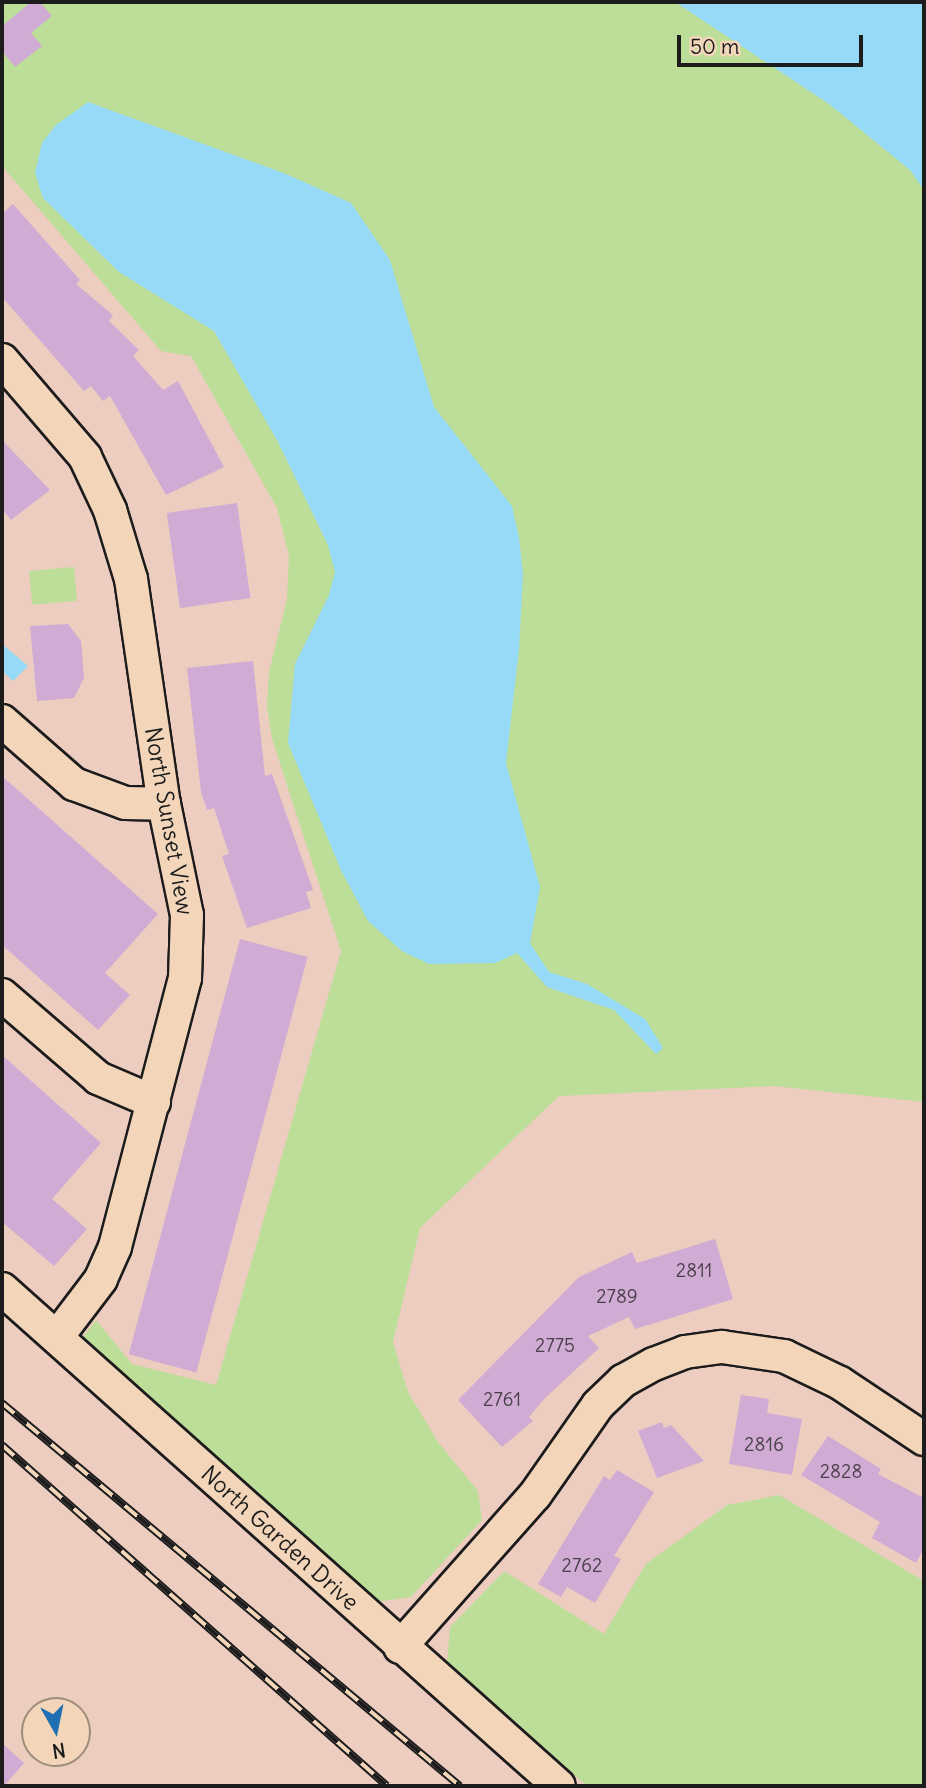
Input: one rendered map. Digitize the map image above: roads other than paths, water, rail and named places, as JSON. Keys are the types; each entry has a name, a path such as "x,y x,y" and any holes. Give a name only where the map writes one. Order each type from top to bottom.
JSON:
{"street":[{"name":"North Sunset View","path":"2,360 85,457 110,510 131,579 164,804 183,882 187,946 185,978 115,1247 102,1279 57,1337"},
{"path":"2,721 74,784 125,803 164,804"},
{"path":"2,995 99,1077 154,1102"},
{"name":"North Garden Drive","path":"2,1289 400,1647 559,1786"},
{"path":"400,1647 535,1495 598,1405 623,1381 654,1364 685,1353 722,1348 784,1356 840,1383 924,1439"}],"water":[{"path":"675,2 924,2 924,190 910,170 829,104"},
{"path":"88,102 286,174 351,203 390,260 434,407 512,506 519,538 523,574 519,649 506,763 540,887 530,943 549,972 587,984 645,1019 663,1048 656,1054 614,1010 547,987 517,953 495,963 429,964 402,951 368,921 341,870 288,743 295,664 329,595 335,572 328,545 277,440 214,331 119,272 43,198 35,173 42,143 56,125"},
{"path":"2,644 28,666 13,681 2,671"}],"railway":[{"path":"2,1403 460,1786"},
{"path":"2,1445 387,1786"}]}
